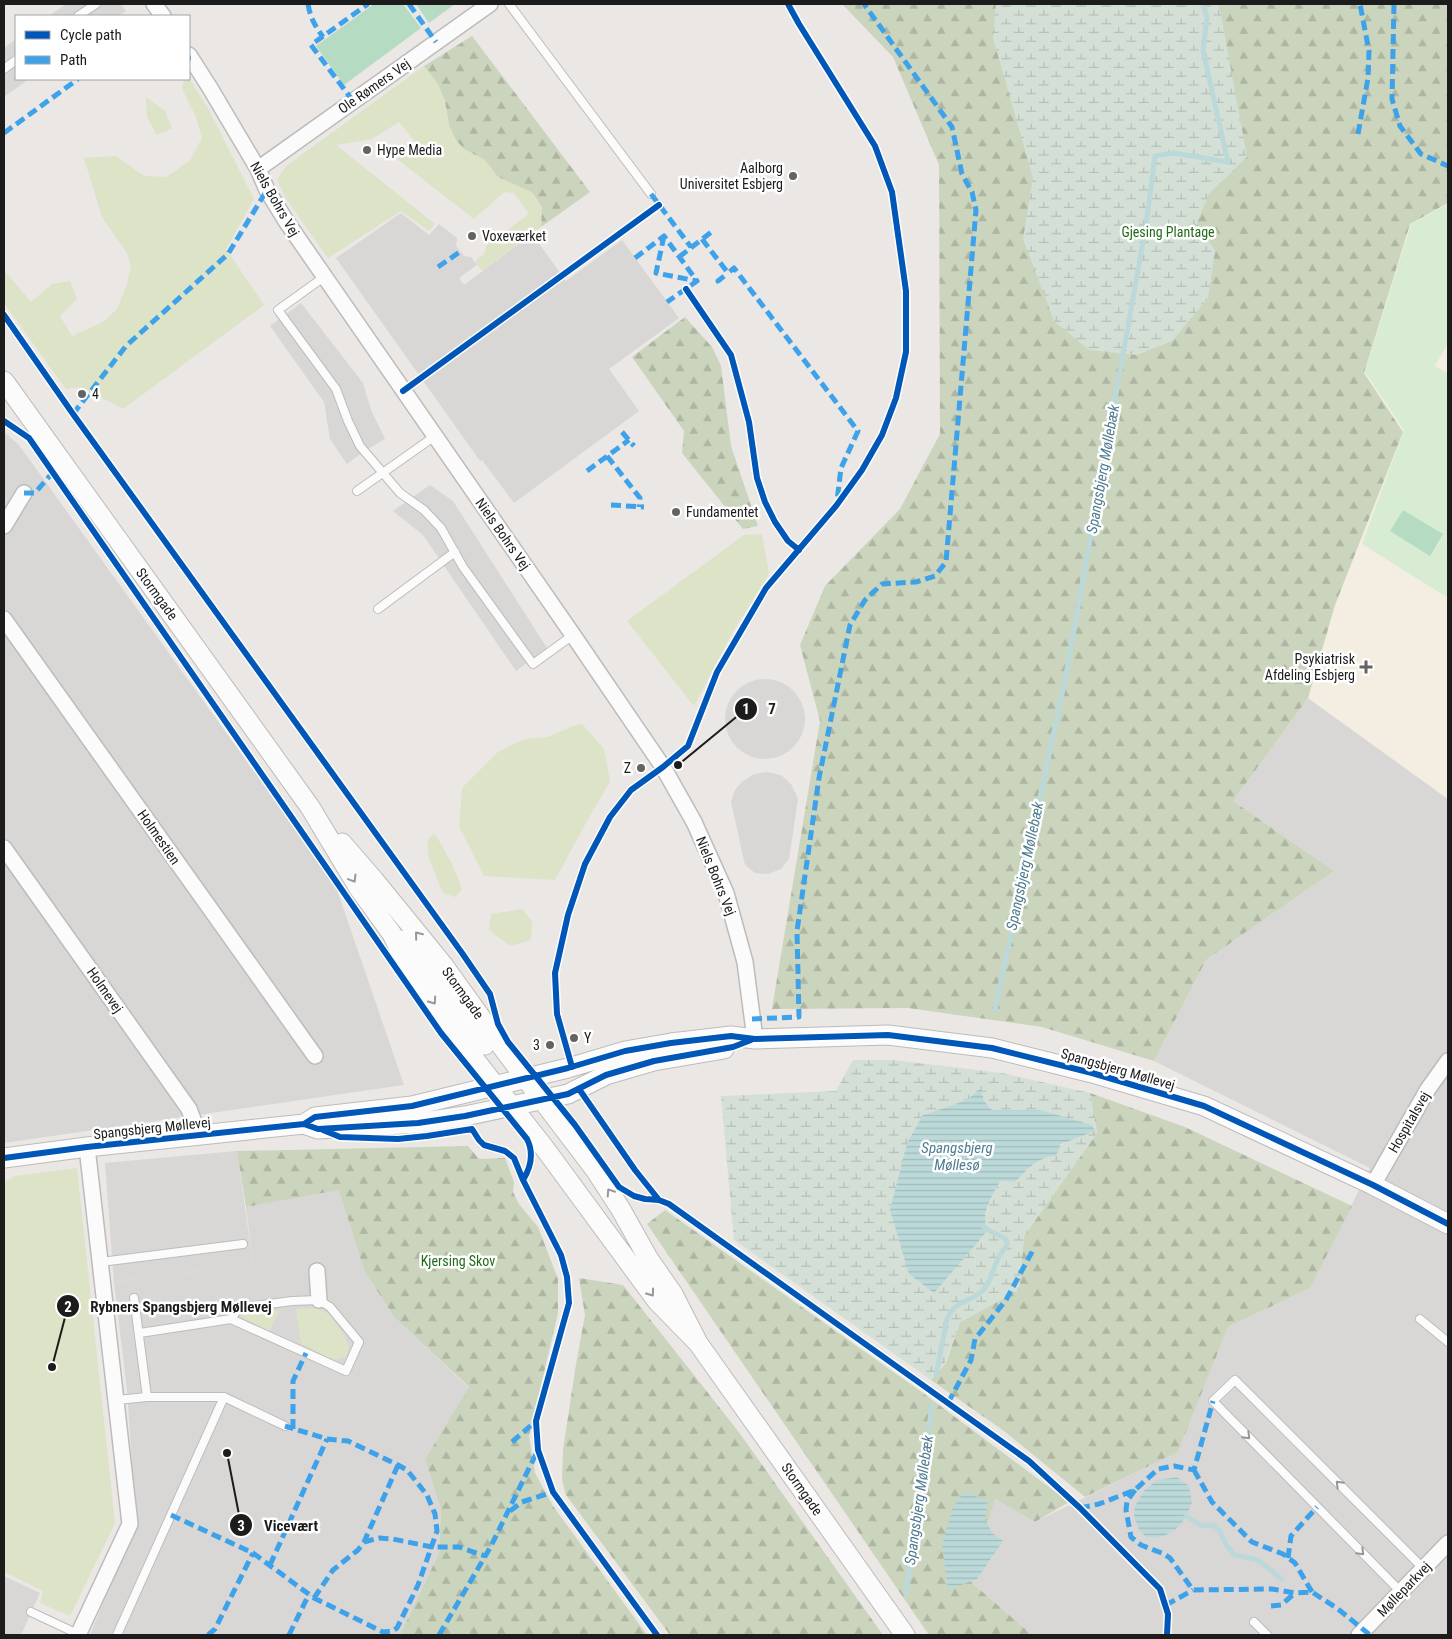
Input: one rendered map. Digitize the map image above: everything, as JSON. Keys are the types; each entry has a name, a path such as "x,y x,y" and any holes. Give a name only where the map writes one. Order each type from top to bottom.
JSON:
{"street":[{"path":"154,4 163,15"},
{"name":"Ole Rømers Vej","path":"258,169 490,4"},
{"name":"Niels Bohrs Vej","path":"190,57 258,169 267,190 286,222 663,767 694,822 726,893 745,962 755,1039"},
{"name":"Stormgade","path":"4,381 310,807 360,890 392,934 417,953 526,1103 657,1301 698,1343"},
{"path":"4,526 24,493"},
{"name":"Holmestien","path":"4,619 315,1056"},
{"name":"Stormgade","path":"310,807 374,880 444,966 511,1082"},
{"name":"Holmevej","path":"4,848 189,1109 199,1135"},
{"name":"Spangsbjerg Møllevej","path":"4,1158 87,1147 304,1124 316,1117 412,1106 634,1049 671,1043 730,1036 755,1039 888,1035 1001,1051 1092,1072 1204,1106 1373,1185 1448,1224"},
{"name":"Spangsbjerg Møllevej","path":"304,1124 318,1129 418,1123 465,1116 568,1094 606,1075 654,1061 733,1047 755,1039"},
{"name":"Hospitalsvej","path":"1373,1185 1428,1089 1448,1061"},
{"path":"511,1082 518,1096 526,1103"},
{"name":"Stormgade","path":"526,1103 596,1171 654,1267 673,1294 698,1343 906,1635"},
{"name":"Spangsbjerg Møllevej","path":"78,1635 130,1524 87,1147"},
{"path":"317,1271 320,1300"},
{"name":"Mølleparkvej","path":"1359,1635 1448,1543"}],"lane":[{"path":"80,15 96,4"},
{"path":"509,4 651,194"},
{"path":"4,69 15,61"},
{"path":"324,277 278,310 336,389 360,446 400,493 424,510 441,528 463,567 532,664 573,635"},
{"path":"357,491 435,436"},
{"path":"378,609 455,552"},
{"path":"101,1262 244,1244"},
{"path":"134,1298 147,1397"},
{"path":"140,1333 231,1319 346,1370 359,1342 330,1307 320,1300 292,1301 239,1308 231,1319"},
{"path":"1420,1319 1448,1342"},
{"path":"1401,1592 1213,1401 1235,1380 1423,1568"},
{"path":"117,1400 147,1397 224,1397 284,1426"},
{"path":"117,1635 224,1397"},
{"path":"31,1612 78,1635"},
{"path":"1254,1622 1267,1635"}],"shaded area":[{"path":"66,4 121,4 126,11 120,15 50,15"},
{"path":"15,40 15,80 28,80 4,97 4,48"},
{"path":"1448,203 1448,799 1308,698 1335,605 1403,432 1364,373 1410,224"},
{"path":"401,213 429,235 439,224 457,238 456,246 464,256 471,257 477,265 459,278 464,285 532,234 566,281 622,240 679,318 609,369 639,411 514,503 482,460 480,461 336,258"},
{"path":"301,303 363,383 371,410 385,439 347,464 330,439 324,402 270,326"},
{"path":"4,432 19,445 335,884 404,1085 4,1143"},
{"path":"430,485 453,501 547,648 516,671 423,535 393,511"},
{"path":"757,679 773,679 794,690 805,711 805,727 794,748 773,759 757,759 743,753 731,741 725,727 725,711 731,697 743,685"},
{"path":"1308,698 1448,799 1448,1635 1032,1635 970,1581 995,1499 1035,1522 1178,1452 1228,1327 1310,1288 1370,1168 1154,1061 1206,960 1334,871 1233,801"},
{"path":"767,772 781,775 791,784 798,799 789,859 781,869 768,874 755,873 745,865 731,802 735,790 742,782 754,774"},
{"path":"1448,1001 1448,1021 1406,1071 1366,1138 1338,1124 1353,1095 1339,1078 1402,1004"},
{"path":"237,1151 253,1264 114,1282 105,1163"},
{"path":"339,1189 364,1270 394,1317 469,1388 425,1459 441,1510 439,1553 400,1635 90,1635 136,1523 127,1390 114,1282 253,1264 246,1207"},
{"path":"154,1281 161,1336 230,1327 262,1343 256,1355 225,1339 159,1348 162,1380 129,1384 116,1286"},
{"path":"1409,1317 1448,1351 1448,1366 1401,1326"},
{"path":"231,1373 303,1407 284,1447 212,1413"},
{"path":"1250,1379 1419,1554 1378,1594 1208,1419"},
{"path":"4,1576 40,1593 21,1635 4,1635"},
{"path":"1252,1596 1260,1604 1266,1598 1289,1620 1310,1600 1339,1630 1334,1635 1212,1635"},
{"path":"118,1617 156,1635 109,1635"}],"green space":[{"path":"374,4 403,4 421,28 344,85 316,46"},
{"path":"416,4 455,4 429,23"},
{"name":"Gjesing Plantage","path":"842,4 1448,4 1448,203 1410,224 1364,373 1403,432 1335,605 1308,698 1233,801 1334,871 1206,960 1154,1061 1042,1027 908,1008 772,1009 820,721 800,645 825,586 900,509 940,434 939,165 893,57"},
{"path":"996,4 1219,4 1247,157 1209,194 1197,222 1215,251 1208,298 1172,341 1137,355 1089,350 1054,321 1023,239 1033,178 993,38"},
{"path":"472,36 590,192 541,227 542,207 533,193 498,177 485,160 464,149 456,140 449,125 445,101 438,84 424,66"},
{"path":"424,66 438,84 445,101 449,125 464,149 485,160 498,177 533,193 542,207 541,227 482,271 475,261 484,254 487,245 529,214 514,193 504,192 474,219 397,159 416,143 399,122 372,139 336,145 435,224 429,231 401,211 328,258 287,200 277,180 286,166"},
{"path":"184,80 190,80 209,110 254,199 226,249 264,305 123,409 81,387 66,389 4,303 4,270 31,302 52,284 70,281 77,299 60,316 72,336 103,322 117,309 126,287 131,267 127,253 102,217 84,158 116,156 144,176 167,177 190,160 202,138 196,117 182,89"},
{"path":"146,97 165,111 172,128 157,135 147,117"},
{"path":"1448,204 1448,343 1435,366 1448,374 1448,598 1362,544 1404,430 1365,372 1411,224"},
{"path":"685,317 712,347 721,366 731,446 758,526 743,529 682,453 684,431 632,357"},
{"path":"1403,510 1443,534 1430,556 1390,531"},
{"path":"762,534 769,574 732,633 694,706 627,621 744,535"},
{"path":"582,724 604,749 610,782 555,880 484,876 459,826 462,788 498,752 525,739 548,737"},
{"path":"434,833 443,847 460,883 462,890 455,897 443,893 429,859 427,841"},
{"path":"522,909 532,921 531,940 510,946 489,930 491,914"},
{"path":"853,1060 894,1060 1002,1073 1090,1093 1097,1133 1024,1236 1019,1290 960,1322 945,1363 931,1380 734,1240 721,1096 836,1091","holes":["967,1100 984,1101 992,1110 1040,1110 1069,1140 1038,1161 1015,1182 1000,1181 990,1202 984,1224 923,1115"]},
{"path":"1090,1093 1185,1127 1352,1206 1310,1288 1228,1327 1178,1452 1085,1497 1004,1431 931,1380 946,1363 960,1322 1019,1290 1024,1236 1097,1133"},
{"name":"Kjersing Skov","path":"468,1146 479,1159 505,1158 514,1182 513,1192 519,1204 538,1227 558,1279 558,1313 529,1436 535,1473 553,1506 647,1635 400,1635 439,1553 441,1510 425,1459 469,1387 394,1317 364,1270 339,1190 246,1207 237,1151"},
{"path":"77,1168 115,1523 70,1616 40,1603 43,1591 4,1572 4,1182 15,1176"},
{"path":"665,1210 923,1393 1069,1502 1035,1522 995,1499 970,1581 1032,1635 929,1635 647,1224"},
{"path":"579,1278 623,1285 738,1431 883,1635 670,1635 566,1495 562,1480 563,1450 585,1315"},
{"path":"318,1308 329,1314 343,1333 349,1347 346,1357 332,1360 301,1343 296,1309"},
{"path":"280,1310 269,1331 243,1318 243,1315"}],"water":[{"name":"Spangsbjerg Møllesø","path":"981,1088 984,1101 992,1110 1040,1110 1092,1125 1095,1131 1061,1144 1056,1156 1039,1161 1015,1182 1000,1181 986,1212 985,1218 988,1230 934,1293 909,1274 890,1210 907,1143 923,1115 967,1100"},
{"path":"1177,1477 1189,1486 1192,1503 1185,1519 1175,1530 1166,1535 1155,1538 1146,1537 1139,1530 1134,1517 1135,1506 1144,1491 1157,1480"},
{"path":"964,1492 988,1501 985,1519 992,1533 1003,1541 977,1579 948,1590 942,1545 953,1507"}],"waterway":[{"name":"Spangsbjerg Møllebæk","path":"995,1010 1066,675 1146,225 1155,156 1174,153 1228,162 1203,51 1207,17 1203,4"},
{"name":"Spangsbjerg Møllebæk","path":"936,1375 947,1319 950,1313 957,1306 975,1297 983,1290 991,1277 998,1258 1007,1245 1006,1239 983,1226"},
{"name":"Spangsbjerg Møllebæk","path":"906,1594 932,1405"},
{"path":"1186,1516 1202,1526 1214,1525 1220,1531 1225,1543 1234,1555 1258,1560 1282,1579"}],"marked path":[{"path":"308,4 313,21 323,37"},
{"path":"353,101 311,45 368,4"},
{"path":"409,4 436,42"},
{"path":"752,1019 799,1017 797,931 819,778 850,625 865,600 882,584 916,582 935,576 946,562 976,210 972,192 962,174 952,127 864,4"},
{"path":"1358,134 1368,78 1369,51 1360,4"},
{"path":"1394,4 1392,99 1400,126 1421,154 1448,166"},
{"path":"4,133 77,80"},
{"path":"73,414 126,346 228,254 267,190"},
{"path":"651,194 691,247"},
{"path":"679,257 714,230"},
{"path":"664,236 656,273 697,281"},
{"path":"635,258 664,236 697,281 667,302"},
{"path":"702,239 728,273 734,268 858,431 841,468 837,501"},
{"path":"438,267 461,251"},
{"path":"719,283 718,281 728,273"},
{"path":"622,432 634,446"},
{"path":"587,471 629,440"},
{"path":"607,456 640,498 639,507"},
{"path":"24,493 35,493 53,472"},
{"path":"611,505 644,507"},
{"path":"948,1403 971,1360 975,1339 1006,1300 1033,1250"},
{"path":"293,1429 293,1381 306,1353"},
{"path":"1080,1508 1099,1504 1135,1490 1158,1469 1174,1466 1194,1470 1213,1401"},
{"path":"512,1442 536,1421"},
{"path":"171,1515 253,1553 314,1598 383,1632 392,1631 397,1628 418,1585 437,1531 435,1514 427,1495 407,1470 398,1465 348,1441 327,1439 285,1426"},
{"path":"270,1565 327,1439"},
{"path":"439,1635 490,1548 538,1450"},
{"path":"314,1598 333,1570 358,1550 364,1542 398,1465"},
{"path":"1194,1470 1212,1502 1252,1542 1283,1554 1295,1563 1312,1592"},
{"path":"1135,1490 1127,1501 1126,1510 1131,1537 1141,1545 1170,1558 1193,1590 1272,1589 1295,1593 1312,1592 1338,1609 1370,1635"},
{"path":"510,1511 522,1502 553,1492"},
{"path":"1288,1558 1291,1536 1317,1507"},
{"path":"364,1542 379,1538 393,1539 432,1547 459,1547 485,1556"},
{"path":"208,1635 215,1629 253,1553"},
{"path":"1166,1605 1193,1590"},
{"path":"1271,1606 1281,1605 1295,1593"},
{"path":"289,1635 309,1594"}],"cycle path":[{"path":"572,1067 557,1014 555,973 568,915 585,864 610,817 631,790 688,746 717,672 766,588 836,506 862,470 882,435 896,398 906,352 906,291 892,192 875,146 788,4"},
{"path":"403,391 659,205"},
{"path":"686,289 731,355 749,422 757,478 765,502 775,522 788,541 799,550"},
{"path":"4,315 73,414 462,953 490,994 498,1024 508,1042 575,1125 619,1187 634,1196 659,1200 669,1204 1029,1461 1080,1508 1160,1589 1168,1614 1167,1635"},
{"path":"4,421 29,438 441,1033 527,1139 531,1160 523,1180 561,1255 567,1277 569,1303 536,1421 538,1450 553,1492 657,1635"},
{"path":"304,1124 315,1117 412,1106 568,1068 625,1051 671,1043 731,1036 755,1039 888,1035 992,1048 1092,1073 1204,1106 1373,1185 1448,1224"},
{"path":"4,1158 87,1147 304,1124 318,1129 418,1123 465,1116 568,1094 606,1075 654,1061 733,1047 751,1040"},
{"path":"579,1089 635,1170 659,1200"},
{"path":"323,1130 340,1137 398,1139 472,1129 484,1145 505,1151 514,1158 523,1180"}],"place":[{"name":"Hype Media","path":"367,150"},
{"name":"Aalborg Universitet Esbjerg","path":"793,176"},
{"name":"Voxeværket","path":"472,236"},
{"name":"4","path":"82,394"},
{"name":"Fundamentet","path":"676,512"},
{"name":"Psykiatrisk Afdeling Esbjerg","path":"1366,667"},
{"name":"7","path":"678,765"},
{"name":"Z","path":"641,768"},
{"name":"Y","path":"574,1038"},
{"name":"3","path":"550,1045"},
{"name":"Rybners Spangsbjerg Møllevej","path":"52,1367"},
{"name":"Vicevært","path":"227,1453"}]}
